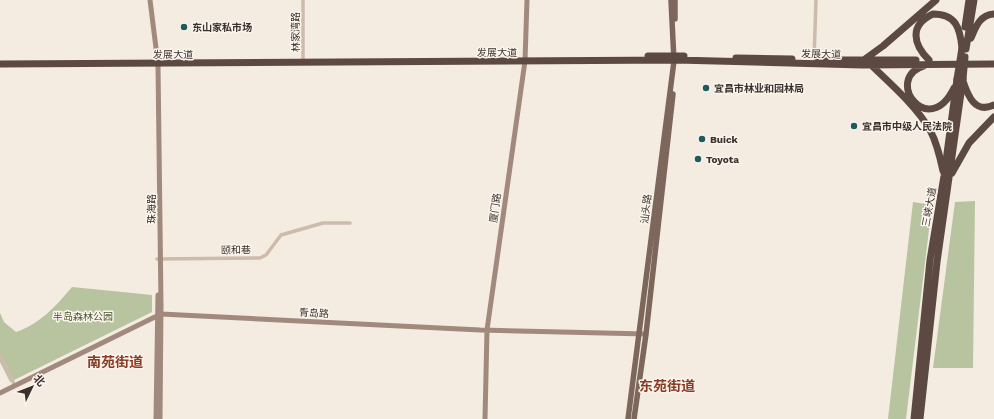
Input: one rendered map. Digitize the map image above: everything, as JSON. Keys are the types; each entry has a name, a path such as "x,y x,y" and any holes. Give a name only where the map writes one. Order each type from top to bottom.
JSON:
{"highway":[{"path":"865,59 883,46 936,0"},
{"name":"三峡大道","path":"964,49 969,0"},
{"name":"三峡大道","path":"920,419 959,80 974,0"},
{"path":"959,80 944,103 936,107 920,107 914,104 907,89 912,74 918,68 930,62 917,46 915,38 920,22 933,14 948,16 954,21 960,34 964,49"},
{"path":"964,49 979,21 984,16 994,14"},
{"name":"发展大道","path":"0,64 675,58 814,60 865,59 930,62"},
{"name":"发展大道","path":"675,58 753,64 993,62"},
{"name":"发展大道","path":"0,60 157,62"},
{"path":"871,64 910,105 930,130 947,177"},
{"path":"959,80 967,95 976,105 983,108 994,105"},
{"path":"947,177 969,143 994,117"},
{"name":"三峡大道","path":"914,419 930,260 947,177"}],"main road":[{"name":"汕头路","path":"628,419 675,58 671,0"},
{"name":"汕头路","path":"634,419 646,334 675,58 676,0"},
{"path":"675,29 679,18 679,0"}],"street":[{"name":"珠海路","path":"149,0 157,62 160,419"},
{"name":"林家湾路","path":"303,0 303,61"},
{"name":"厦门路","path":"485,419 487,330 525,59 527,0"},
{"path":"814,60 816,0"},
{"name":"颐和巷","path":"159,259 260,258 266,255 282,235 322,222 350,223"},
{"name":"珠海路","path":"156,419 159,315"},
{"name":"青岛路","path":"0,393 159,315 487,330 646,334"},
{"path":"0,355 15,386"}],"green space":[{"path":"975,201 973,368 933,368 955,202"},
{"path":"913,202 932,205 906,419 888,419"},
{"name":"半岛森林公园","path":"72,287 152,295 152,312 10,382 0,362 0,313 4,322 16,332 25,329 47,314"}],"place":[{"name":"东山家私市场","path":"184,27"},
{"name":"宜昌市林业和园林局","path":"706,88"},
{"name":"宜昌市中级人民法院","path":"854,126"},
{"name":"Buick","path":"702,139"},
{"name":"Toyota","path":"698,159"}],"district":[{"name":"南苑街道","path":"115,362"},
{"name":"东苑街道","path":"667,386"}]}
